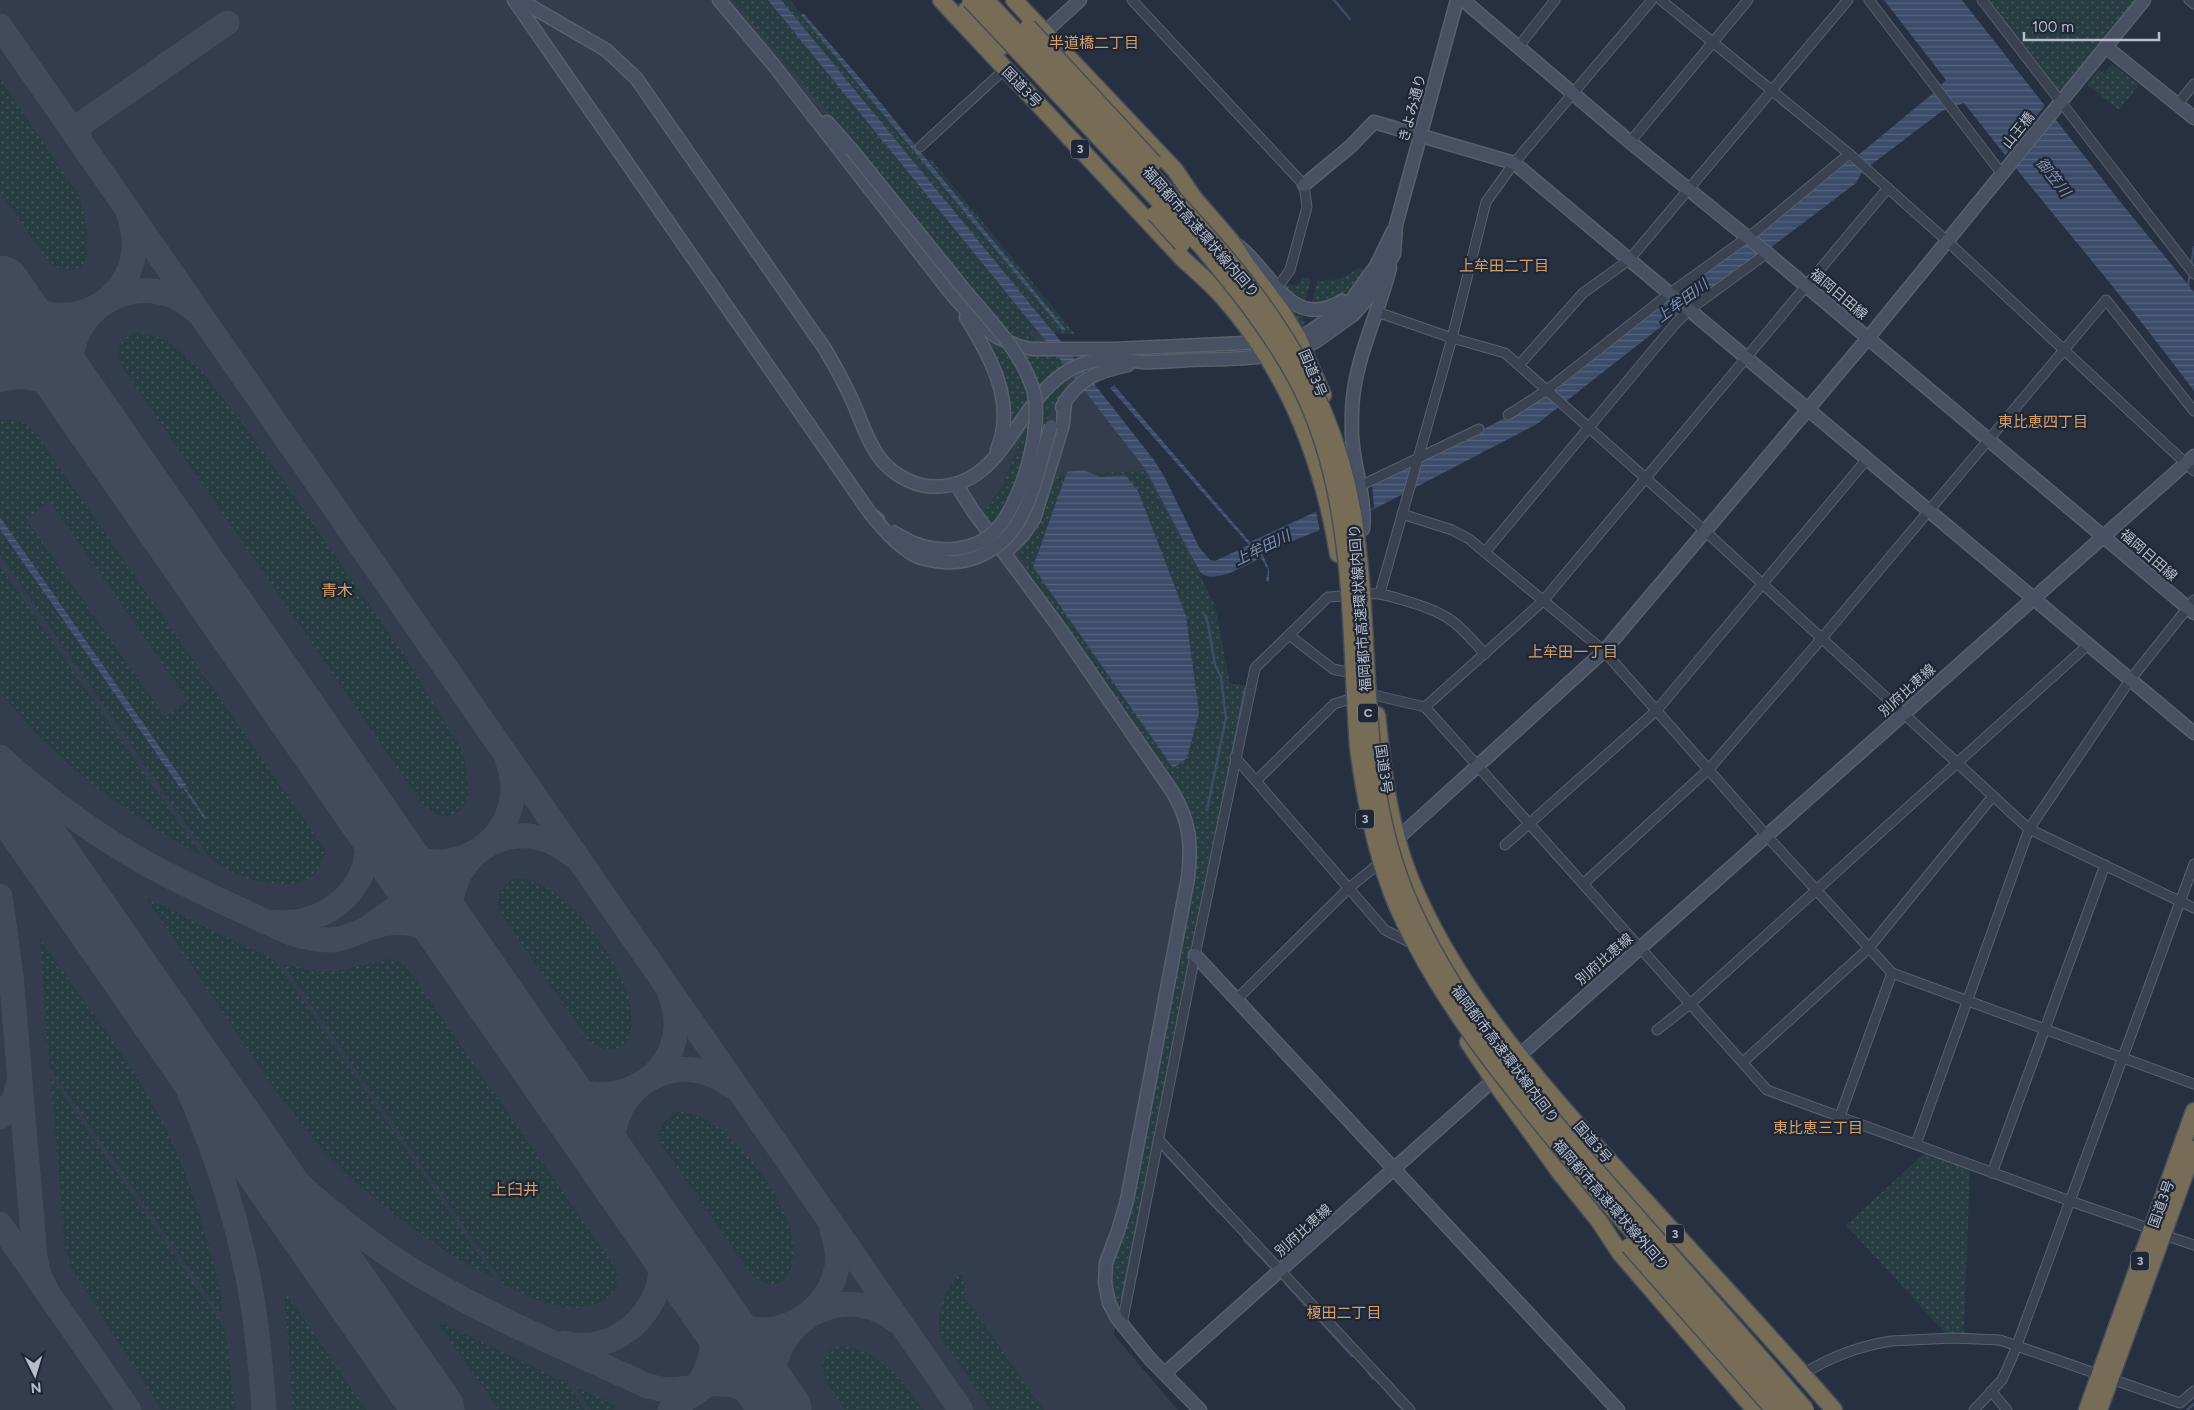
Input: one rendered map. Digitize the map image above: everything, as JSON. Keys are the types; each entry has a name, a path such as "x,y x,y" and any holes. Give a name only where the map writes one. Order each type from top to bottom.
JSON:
{"highway":[{"name":"国道3号","path":"941,0 1183,259 1221,295 1263,350 1281,378 1307,435 1322,479 1334,528 1340,570 1347,672 1347,700 1356,776 1376,866 1407,941 1430,982 1494,1080 1562,1174 1600,1221 1620,1253 1755,1410"},
{"path":"947,0 972,27 1000,47"},
{"path":"956,0 1182,244 1217,283 1221,295"},
{"name":"福岡都市高速環状線外回り","path":"970,0 1155,188 1206,243 1272,338 1304,394 1323,445 1338,501 1346,555 1358,747 1362,776 1379,853 1397,906 1441,990 1506,1080 1594,1187 1790,1410"},
{"name":"福岡都市高速環状線内回り","path":"986,0 1155,188"},
{"path":"1000,0 1103,106 1154,163 1194,198"},
{"name":"国道3号","path":"1014,0 1175,170 1194,198 1231,241 1300,343 1320,387 1359,489 1374,594 1374,695 1384,773 1397,839 1412,882 1435,929 1472,991 1519,1056 1577,1124 1834,1410"},
{"name":"福岡都市高速環状線内回り","path":"1206,243 1243,276 1281,330 1307,372 1319,397 1335,442 1353,517 1361,594 1370,745 1378,794 1391,849 1408,900 1425,935 1453,985 1482,1028 1540,1104 1604,1180 1806,1410"},
{"name":"国道3号","path":"2099,1410 2105,1378 2158,1232 2194,1111"},
{"path":"1577,1124 1606,1171 1621,1190 1818,1410"},
{"name":"国道3号","path":"2158,1232 2194,1149"},
{"path":"1600,1221 1629,1246 1774,1410"},
{"name":"国道3号","path":"2087,1410 2105,1378"}],"street":[{"path":"514,0 870,513 898,545 916,556 948,563 965,562 977,558 1002,542 1021,519 1027,506 1051,426 1065,400 1080,382 1098,372 1140,362 1263,350 1300,343"},
{"path":"520,0 606,50 636,78 825,349 847,389 870,440 885,464 903,478 918,484 934,486 956,484 975,476 1009,440 1036,399 1061,375 1088,363 1110,360 1140,362"},
{"path":"720,0 953,296 976,322 997,337 1018,346 1032,349 1116,349 1241,342 1263,350"},
{"path":"1045,32 1080,0"},
{"path":"1132,0 1304,185 1307,206 1290,270 1278,288"},
{"name":"きよみ通り","path":"1300,343 1308,334 1347,306 1376,266 1396,225 1457,0"},
{"name":"福岡日田線","path":"1463,0 1630,142 1765,251 2103,535 2192,607"},
{"path":"1519,46 1555,0"},
{"path":"1485,654 1460,625 1434,608 1374,594 1411,488 1452,338 1486,202 1514,163 1652,0"},
{"path":"1661,0 1773,90 1868,170 2191,463"},
{"path":"1630,142 1748,0"},
{"path":"1519,365 1583,293 1629,260 1690,190 1848,0"},
{"path":"1869,0 1956,115 2003,172"},
{"path":"1982,0 2058,104 2194,274"},
{"name":"山王橋","path":"1397,839 1604,652 1868,338 2144,0"},
{"path":"2190,0 2194,4"},
{"path":"2106,47 2194,118"},
{"path":"920,147 1005,69"},
{"path":"786,82 814,108 851,149 1006,340 1028,377 1037,408 1034,440 1013,505 995,531 980,543 960,549 936,549 915,544 891,531 870,513"},
{"path":"2177,105 2194,84"},
{"path":"1304,185 1351,146 1374,122 1514,163 2194,733"},
{"path":"1508,415 1548,391 1670,295 1748,237 1850,155"},
{"path":"1425,707 1543,601 1888,188"},
{"name":"きよみ通り","path":"1300,343 1353,315 1368,298 1394,254 1396,225"},
{"path":"1231,241 1248,253 1294,304 1306,309 1324,309 1342,301 1347,306"},
{"path":"1486,551 1590,428 1686,308 1765,251"},
{"path":"1394,254 1377,312 1358,366 1353,398 1352,445 1359,489 1479,429"},
{"path":"953,296 984,346 1002,394 1003,436 992,460"},
{"path":"1582,884 1709,769 1822,638 2106,300 2194,411"},
{"path":"1377,312 1452,338 1505,353 1705,531 2029,829 2194,908"},
{"path":"1005,553 1023,535 1034,520 1063,424 1065,400"},
{"path":"1505,845 1657,710 1867,459"},
{"name":"別府比恵線","path":"1165,1373 2103,535 2191,463"},
{"path":"956,484 973,511 1056,623 1172,791 1182,810 1189,831 1190,861 1188,878 1131,1178 1123,1215 1106,1263 1105,1283 1109,1303 1121,1323 1150,1359 1200,1410"},
{"path":"1402,514 1452,530 1486,551 1604,652 1868,949 1892,973 2194,1084"},
{"path":"1121,1323 1235,757 1255,668 1328,597 1342,596"},
{"path":"1916,1144 2029,829 2130,680 2192,607"},
{"path":"1289,635 1333,670 1347,672"},
{"path":"1657,1030 1690,1004 2090,644"},
{"path":"1374,695 1425,707 1767,1090 2070,1202 2194,1245"},
{"path":"1257,780 1334,704 1347,700"},
{"path":"1235,757 1257,780 1385,930 1407,941"},
{"path":"1743,1062 1868,949 1993,796"},
{"path":"1974,1410 2002,1380 2018,1345 2194,864"},
{"path":"1992,1173 2105,865"},
{"path":"1236,1000 1349,888 1376,866"},
{"path":"1195,955 1618,1410"},
{"path":"1840,1116 1892,973"},
{"path":"1158,1139 1410,1410"},
{"path":"1803,1374 1840,1355 1892,1341 1982,1338 2018,1345 2105,1378 2180,1403 2194,1391"},
{"path":"1991,1392 2007,1410"}],"shaded area":[{"path":"0,0 770,0 1138,453 1165,493 1214,607 1225,682 1245,686 1138,1185 1114,1335 1178,1410 0,1410"}],"green space":[{"path":"732,0 790,0 886,108 928,161 931,159 1075,334 1029,332 1037,342 1005,334 834,120"},
{"path":"1989,0 2136,0 2065,88 2059,90 2054,87"},
{"path":"2112,64 2139,85 2119,110 2087,85 2099,70 2104,73"},
{"path":"0,78 80,197 87,229 87,258 82,266 73,270 64,271 50,264 0,192"},
{"path":"1359,268 1364,269 1364,271 1343,296 1311,307 1317,281 1340,279"},
{"path":"1303,278 1311,279 1304,305 1284,287 1286,285 1298,285"},
{"path":"1290,307 1302,313 1306,328 1301,328"},
{"path":"140,332 153,335 170,343 199,368 251,434 403,653 461,748 467,767 468,796 465,807 457,813 444,817 425,808 124,370 119,357 120,346 127,337"},
{"path":"993,347 1006,349 1023,378 1032,400 1011,431 1007,393"},
{"path":"1019,352 1057,355 1067,368 1039,390"},
{"path":"1066,379 1068,385 1054,405 1042,431 1041,397"},
{"path":"1032,411 1025,462 1001,515 990,527 984,516 986,509 1003,484"},
{"path":"11,419 22,422 33,429 324,848 322,863 316,873 306,880 294,883 266,883 241,876 210,859 0,555 0,420","holes":["50,502 188,700 165,717 26,519"]},
{"path":"1144,470 1215,605 1230,685 1247,687 1122,1305 1115,1295 1111,1284 1111,1272 1118,1245 1133,1210 1194,887 1197,858 1196,835 1191,812 1178,786 1024,569 1029,560 1019,560 1018,552 1037,528 1057,476"},
{"path":"0,566 202,856 121,806 96,787 48,745 0,691"},
{"path":"517,878 534,881 552,890 569,905 586,923 614,964 624,983 632,1018 628,1038 619,1048 607,1050 594,1045 588,1040 499,911 498,900 501,890 511,880"},
{"path":"146,898 275,960 496,1279 448,1253 397,1217 356,1183 320,1147 272,1086"},
{"path":"40,939 140,1082 173,1143 205,1232 219,1284 222,1313 218,1311 49,1067"},
{"path":"388,959 404,963 616,1268 616,1285 613,1293 606,1299 594,1305 581,1308 568,1307 541,1301 504,1285 283,964 314,971 334,972"},
{"path":"50,1076 226,1329 235,1410 161,1410 71,1267 65,1247"},
{"path":"677,1112 695,1115 712,1123 728,1135 757,1167 769,1185 787,1219 793,1243 791,1269 786,1278 779,1284 768,1284 753,1277 661,1144 660,1134 662,1125"},
{"path":"1926,1152 1970,1168 1964,1333 1945,1333 1846,1225"},
{"path":"962,1271 965,1297 1044,1410 991,1410 940,1337 940,1310 946,1293"},
{"path":"287,1295 367,1410 293,1410 285,1300"},
{"path":"440,1322 566,1382 585,1410 499,1410 438,1323"},
{"path":"841,1346 855,1348 879,1360 908,1388 924,1410 845,1410 826,1383 822,1364 830,1350"},
{"path":"574,1386 617,1407 614,1410 591,1410"}],"water":[{"path":"768,0 781,0 1063,344 1154,460 1165,478 1199,547 1210,560 1215,561 1249,545 1110,388 1114,385 1250,542 1372,486 1515,413 1760,230 1847,162 1850,162 1932,94 1942,88 1941,85 1946,80 1884,0 1962,0 2122,204 2194,292 2194,391 2138,318 1964,103 1942,111 1862,172 1856,183 1753,261 1694,304 1681,311 1537,424 1376,508 1262,553 1269,569 1269,582 1266,581 1268,570 1261,558 1221,576 1206,576 1200,572 1146,470 1049,345"},
{"path":"803,13 865,84 1066,330 1063,331 801,15"},
{"path":"1083,470 1101,477 1125,475 1138,491 1186,616 1199,713 1187,758 1173,768 1033,567 1067,472"},
{"path":"0,517 186,785 185,787 206,818 205,820 183,788 181,789 0,529"}],"pier":[{"path":"2046,104 2056,118 2013,170 2003,158"},
{"path":"1372,486 1374,508 1320,531 1316,511"}],"waterway":[{"path":"1334,0 1350,19"},
{"path":"2191,265 2194,247"},
{"path":"2188,287 2190,273"},
{"path":"1205,615 1215,665 1221,677 1226,718 1207,810"},
{"path":"1220,815 1245,689"},
{"path":"1165,1154 1220,1213"},
{"path":"1122,1298 1144,1190"},
{"path":"1244,1240 1270,1267"},
{"path":"1285,1283 1352,1356"},
{"path":"1368,1372 1373,1379"},
{"path":"1387,1392 1403,1410"},
{"path":"2187,1410 2194,1404"}],"taxiway":[{"path":"80,141 78,132 81,124 227,23"},
{"path":"0,26 961,1410"},
{"path":"3,290 27,307 53,315 77,313 100,305 118,289 130,268 134,243 129,215"},
{"path":"0,363 9,336 8,308 3,290"},
{"path":"82,403 72,378 71,363 75,341 84,322 98,307 116,297 135,291 156,291 176,297 195,310"},
{"path":"0,374 86,314"},
{"path":"0,380 22,377 44,381 64,390 82,403"},
{"path":"0,757 70,815 127,852 183,883 291,933 314,939 334,940 382,924 408,923 420,925 442,935 463,952"},
{"path":"378,830 397,849 423,860 446,862 467,856 486,845 500,829 510,809 513,786 508,762"},
{"path":"275,922 307,920 322,914 335,906 357,883 363,869 368,846 366,826 357,800"},
{"path":"462,950 452,922 452,896 461,872 476,853 497,841 521,836 546,840 572,855"},
{"path":"372,925 464,860"},
{"path":"0,896 11,975 35,1257 39,1275 47,1291"},
{"path":"112,947 136,987 178,1067 213,1150 227,1193 249,1282 264,1410"},
{"path":"543,1067 566,1086 592,1094 617,1093 640,1084 659,1069 672,1047 676,1022 670,994"},
{"path":"624,1183 614,1155 614,1129 623,1106 638,1087 658,1075 682,1070 707,1073 733,1087"},
{"path":"0,1117 14,1100 19,1082"},
{"path":"211,1090 255,1141 328,1210 354,1231 438,1286 526,1330 645,1385 664,1389 683,1389 701,1385 719,1376"},
{"path":"564,1343 583,1345 601,1343 617,1337 644,1314 653,1299 659,1282 662,1264 660,1248 651,1223"},
{"path":"0,1224 129,1410"},
{"path":"704,1300 721,1316 740,1326 758,1330 775,1329 807,1315 820,1303 830,1288 836,1271 838,1255 832,1230"},
{"path":"694,1391 706,1369 712,1347 713,1335 704,1300"},
{"path":"782,1410 774,1384 776,1359 786,1338 803,1320 824,1309 847,1304 872,1308 896,1321"},
{"path":"670,1410 790,1328"},
{"path":"703,1385 725,1384 745,1388 763,1397 781,1410"}],"runway":[{"path":"0,286 781,1410"},
{"path":"0,786 434,1410"}],"district":[{"name":"半道橋二丁目","path":"1094,43"},
{"name":"上牟田二丁目","path":"1504,266"},
{"name":"東比恵四丁目","path":"2043,422"},
{"name":"青木","path":"337,590"},
{"name":"上牟田一丁目","path":"1573,652"},
{"name":"東比恵三丁目","path":"1818,1128"},
{"name":"上臼井","path":"515,1189"},
{"name":"榎田二丁目","path":"1344,1313"}],"water label":[{"name":"御笠川","path":"2053,177"},
{"name":"上牟田川","path":"1682,301"},
{"name":"上牟田川","path":"1262,548"}]}
